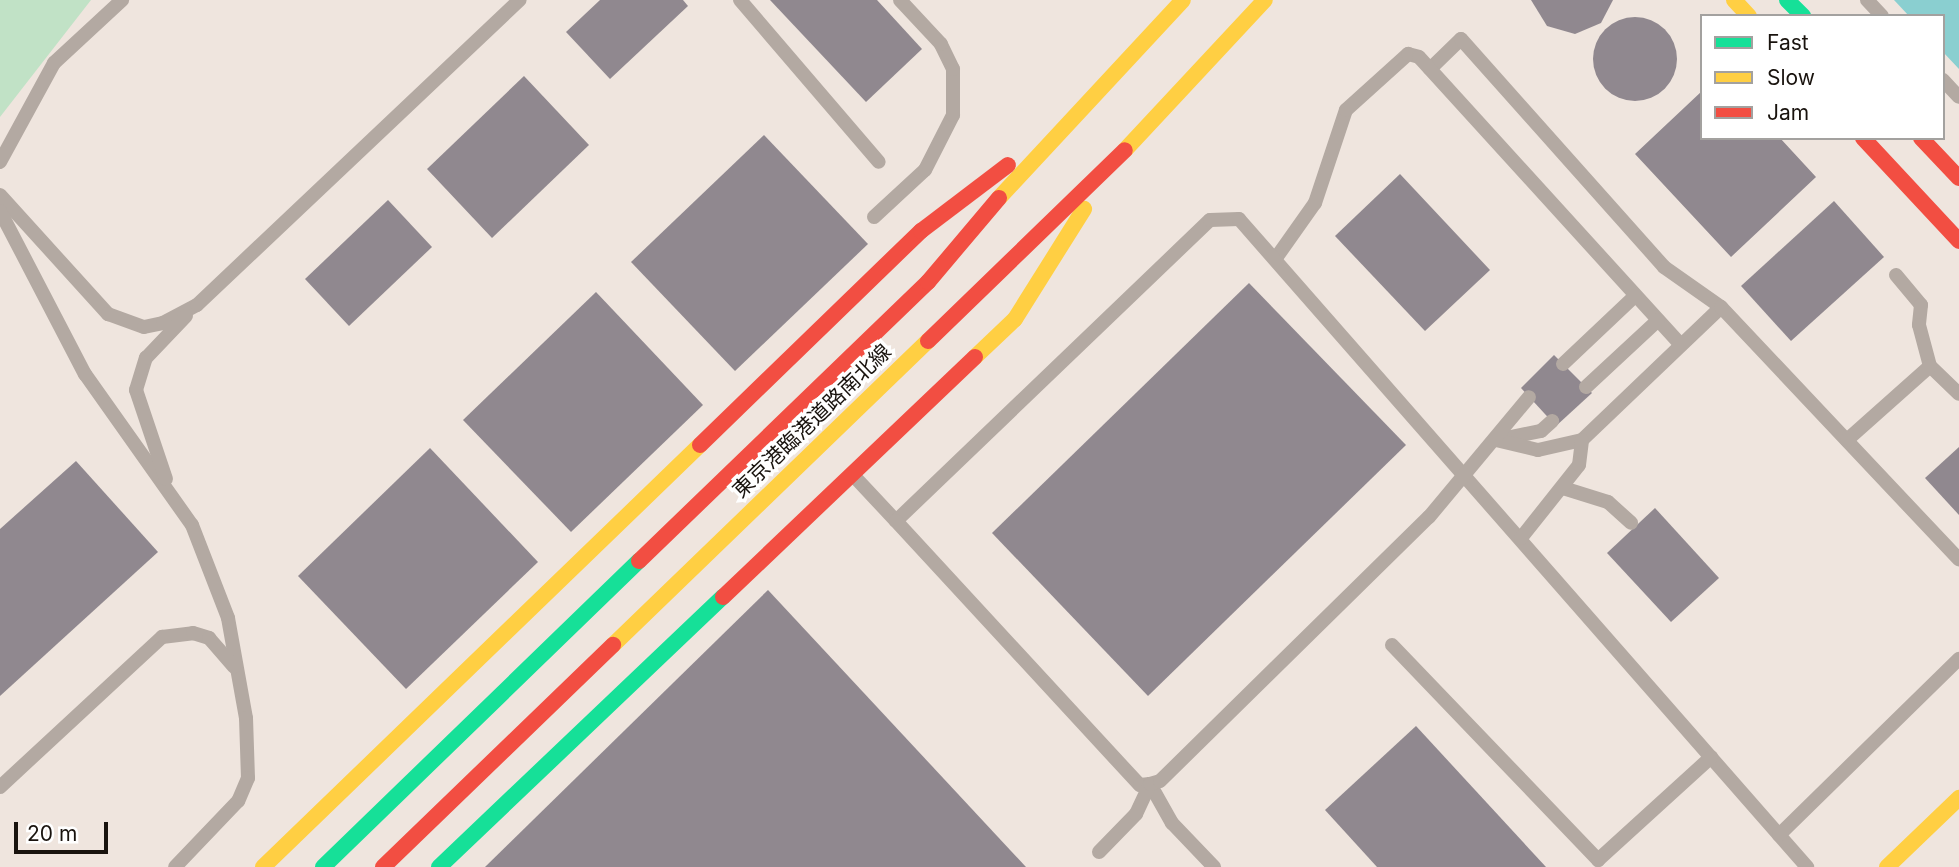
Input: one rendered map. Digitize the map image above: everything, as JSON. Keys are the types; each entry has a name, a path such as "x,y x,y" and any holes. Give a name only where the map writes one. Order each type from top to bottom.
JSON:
{"street":[{"name":"東京港臨港道路南北線","path":"323,867 928,282 1064,122 1183,0"},
{"name":"東京港臨港道路南北線","path":"383,867 1110,166 1265,0"},
{"path":"1734,0 1747,14"},
{"path":"1787,0 1801,14"},
{"path":"263,867 921,231 1064,122"},
{"path":"1865,140 1959,241"},
{"path":"1923,140 1959,178"},
{"path":"439,867 1015,319 1110,166"},
{"path":"1887,867 1959,798"}],"lane":[{"path":"0,162 54,63 122,0"},
{"path":"176,503 136,390 146,358 197,305 519,0"},
{"path":"740,0 879,162"},
{"path":"874,217 925,170 953,115 953,69 942,44 900,0"},
{"path":"1867,0 1880,14"},
{"path":"1430,69 1461,39 1664,267 1721,307 1959,560"},
{"path":"1276,258 1311,212 1346,110 1408,54 1430,69 1681,345"},
{"path":"1945,82 1959,97"},
{"path":"0,195 108,314 144,327 197,305"},
{"path":"0,211 85,374 176,503 215,575 238,674 247,778 238,801 175,867"},
{"path":"896,521 1210,220 1238,219 1276,258 1521,538 1779,835 1799,864"},
{"path":"1896,275 1922,305 1919,325 1930,366 1959,394"},
{"path":"1563,364 1635,296"},
{"path":"1496,440 1538,450 1582,440 1721,307"},
{"path":"1586,387 1658,320"},
{"path":"1847,440 1930,366"},
{"path":"852,474 1140,785 1150,784 1160,782 1466,478 1530,397"},
{"path":"1496,440 1541,431 1552,421"},
{"path":"1521,538 1579,465 1582,440"},
{"path":"1563,488 1608,502 1630,523"},
{"path":"0,787 162,637 209,638 238,674"},
{"path":"1392,645 1602,864 1711,757"},
{"path":"1779,835 1959,659"},
{"path":"1099,852 1136,814 1150,784"},
{"path":"1150,784 1172,823 1214,867"}],"green space":[{"path":"0,0 91,0 0,117"}],"water":[{"path":"1894,0 1959,0 1959,69 1945,54 1945,14 1907,14"}],"building":[{"path":"600,0 683,0 688,6 610,79 566,32"},
{"path":"770,0 877,0 922,49 866,102"},
{"path":"1531,0 1613,0 1601,23 1575,34 1547,26"},
{"path":"1635,17 1651,20 1665,29 1674,43 1677,59 1674,75 1665,89 1651,98 1635,101 1619,98 1605,89 1596,75 1593,59 1596,43 1605,29 1619,20"},
{"path":"524,76 589,145 492,238 427,169"},
{"path":"1700,93 1700,140 1782,140 1816,177 1731,257 1635,154"},
{"path":"764,135 868,244 735,371 631,262"},
{"path":"1400,174 1490,270 1425,331 1335,236"},
{"path":"388,200 432,247 349,326 305,279"},
{"path":"1834,201 1884,257 1791,341 1741,286"},
{"path":"1249,283 1406,445 1148,696 992,533"},
{"path":"596,292 703,405 571,532 463,420"},
{"path":"1554,355 1592,393 1556,426 1521,388"},
{"path":"1959,447 1959,515 1925,478"},
{"path":"430,448 538,562 406,689 298,576"},
{"path":"76,461 158,552 0,696 0,529"},
{"path":"1655,508 1719,578 1671,622 1607,553"},
{"path":"768,590 1026,867 485,867"},
{"path":"1416,726 1546,867 1377,867 1325,810"}],"traffic: fast":[{"path":"1787,0 1801,14"},
{"path":"323,867 639,561"},
{"path":"439,867 723,597"}],"traffic: slow":[{"path":"999,198 1183,0"},
{"path":"1125,150 1265,0"},
{"path":"1734,0 1747,14"},
{"path":"975,357 1015,319 1084,209"},
{"path":"613,645 928,341"},
{"path":"263,867 700,445"},
{"path":"1887,867 1959,798"}],"traffic: jam":[{"path":"1865,140 1959,241"},
{"path":"1923,140 1959,178"},
{"path":"928,341 1125,150"},
{"path":"700,445 921,231 1008,165"},
{"path":"639,561 928,282 999,198"},
{"path":"723,597 975,357"},
{"path":"383,867 613,645"}]}
